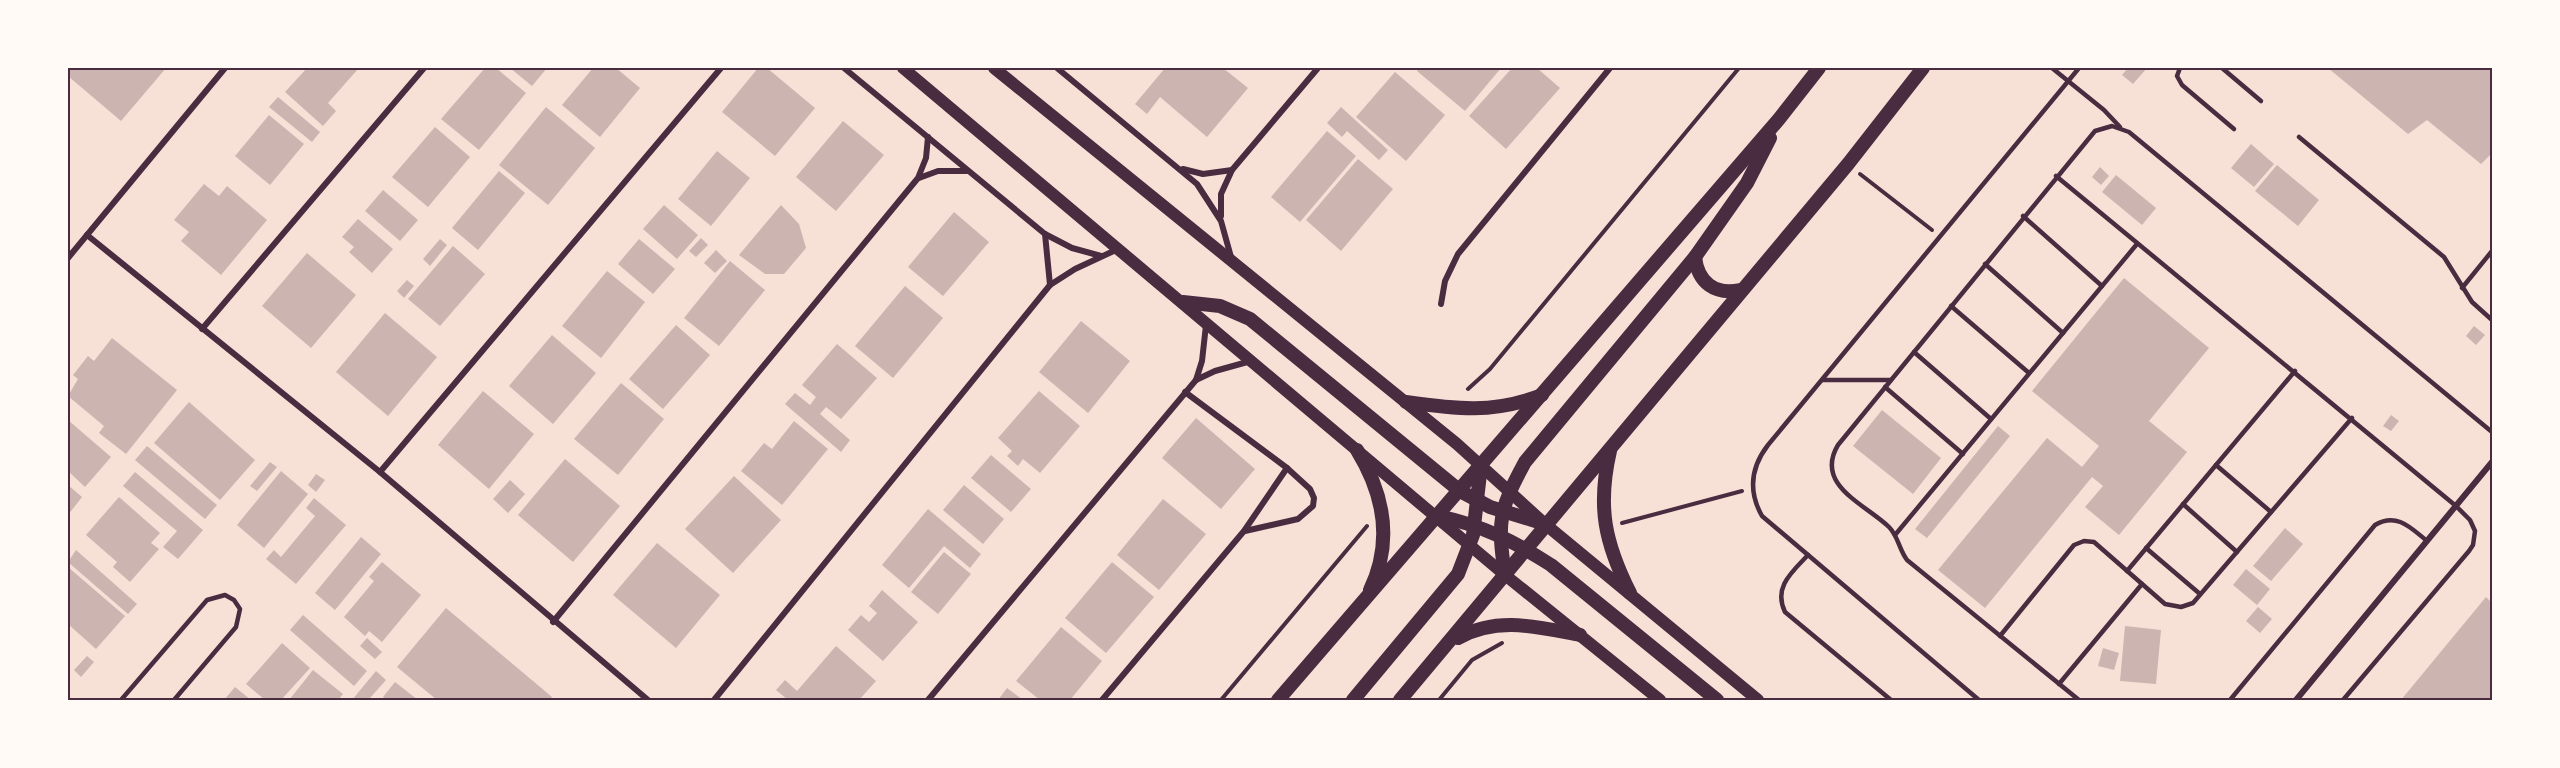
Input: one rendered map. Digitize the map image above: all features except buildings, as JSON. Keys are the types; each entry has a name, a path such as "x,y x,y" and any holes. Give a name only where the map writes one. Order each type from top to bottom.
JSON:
{"main road":[{"path":"903,68 1438,516 1470,546 1660,700"},
{"path":"994,68 1406,402 1481,465 1545,524 1758,700"},
{"path":"1278,700 1544,394 1779,119 1819,68"},
{"path":"1400,700 1740,290 1848,164 1923,68"},
{"path":"1505,575 1499,534 1502,511 1509,491 1525,462 1695,257 1747,183 1779,119"},
{"path":"1695,257 1696,268 1709,286 1718,291 1740,290"},
{"path":"1183,302 1220,306 1251,319 1460,491 1502,511 1545,524"},
{"path":"1406,402 1474,410 1494,409 1520,404 1544,394"},
{"path":"1611,448 1602,499 1604,524 1613,560 1630,593"},
{"path":"1357,450 1370,471 1379,493 1383,517 1383,547 1378,567 1363,604"},
{"path":"1353,700 1458,574 1470,546 1475,525 1481,465"},
{"path":"1438,516 1475,525 1526,548 1551,565 1717,700"},
{"path":"1450,642 1476,628 1505,623 1580,635"}],"street":[{"path":"68,258 225,68"},
{"path":"202,329 424,68"},
{"path":"380,472 721,68"},
{"path":"844,68 1045,234 1072,248 1101,256"},
{"path":"1057,68 1176,166 1206,194 1221,221 1233,264"},
{"path":"1221,221 1221,195 1232,170 1318,68"},
{"path":"1441,303 1445,281 1458,254 1610,68"},
{"path":"553,622 918,178 926,158 928,137"},
{"path":"1176,166 1203,174 1232,170"},
{"path":"918,178 948,169 969,171"},
{"path":"1045,234 1050,285"},
{"path":"87,235 380,472 553,622 648,700"},
{"path":"714,700 1050,285 1101,256 1120,248"},
{"path":"1196,380 1202,361 1206,322"},
{"path":"928,700 1196,380 1215,371 1252,360"},
{"path":"1185,392 1287,468 1310,489 1314,498 1308,513 1298,519 1244,531"},
{"path":"2296,700 2493,462"},
{"path":"1102,700 1244,531 1287,468"}],"lane":[{"path":"2052,68 2121,128 2493,432"},
{"path":"1979,700 1762,516 1752,488 1756,465 1761,454 2079,68"},
{"path":"2180,68 2177,76 2182,85 2234,129"},
{"path":"2222,68 2261,101"},
{"path":"2079,700 1907,560 1895,535 1837,486 1831,466 1838,445 2056,176 2095,131 2103,127 2121,128"},
{"path":"2299,137 2444,257 2472,302 2493,320"},
{"path":"2056,176 2352,418 2456,506 2473,525 2475,537 2473,544 2343,700"},
{"path":"2023,216 2102,286"},
{"path":"1895,535 2137,244"},
{"path":"2462,288 2493,251"},
{"path":"1984,264 2063,333"},
{"path":"1951,306 2030,373"},
{"path":"1914,352 1991,419"},
{"path":"2127,571 2295,371"},
{"path":"1822,380 1891,380"},
{"path":"1886,387 1963,454"},
{"path":"2000,636 2080,542 2094,542 2165,604 2175,607 2187,606 2237,552 2352,418"},
{"path":"2216,465 2271,512"},
{"path":"2183,504 2237,552"},
{"path":"2230,700 2375,525 2390,519 2398,520 2427,542"},
{"path":"2146,548 2200,594"},
{"path":"1808,555 1781,589 1780,597 1785,612 1891,700"},
{"path":"2059,684 2142,584"},
{"path":"121,700 207,600 225,595 234,600 240,609 236,627 174,700"}],"path":[{"path":"1468,389 1490,369 1739,68"},
{"path":"1848,164 1940,236"},
{"path":"1618,524 1752,488"},
{"path":"1221,700 1371,521"},
{"path":"1439,700 1472,660 1502,642 1508,633"}]}
